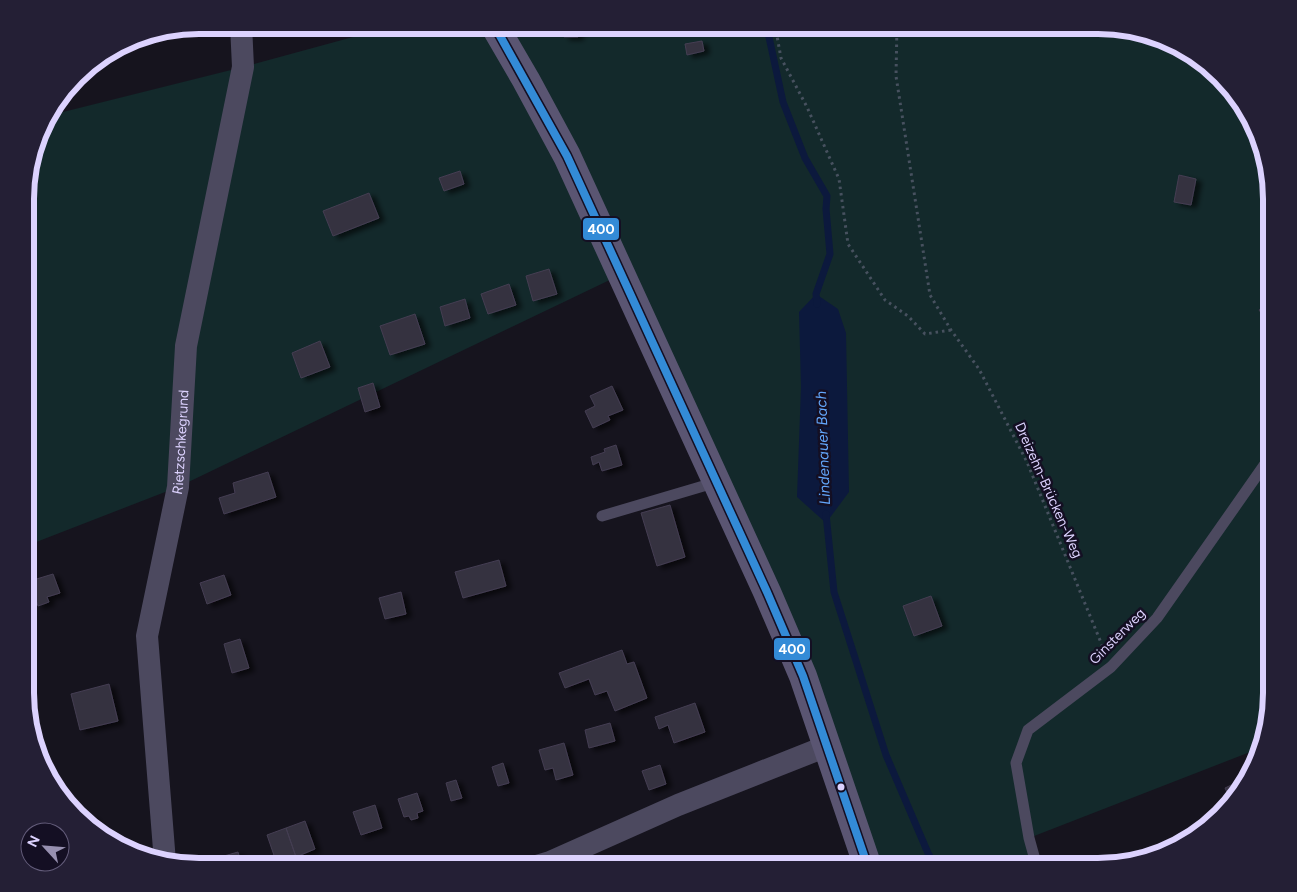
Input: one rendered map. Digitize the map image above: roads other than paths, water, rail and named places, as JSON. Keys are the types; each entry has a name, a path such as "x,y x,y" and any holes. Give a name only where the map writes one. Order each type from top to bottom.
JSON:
{"street":[{"name":"Rietzschkegrund","path":"164,855 147,636 178,487 186,346 243,67 241,34"},
{"path":"499,34 567,156 717,482 803,676 865,858"},
{"path":"559,858 678,805 827,746"}],"lane":[{"name":"Ginsterweg","path":"1035,858 1029,838 1016,763 1028,730 1111,667 1157,618 1263,467"},
{"path":"602,516 717,482"}],"water":[{"path":"816,294 838,309 846,333 849,492 826,523 797,497 801,387 799,312"}],"waterway":[{"name":"Lindenauer Bach","path":"768,34 783,102 805,158 827,196 826,209 830,254 816,294 817,304"},
{"name":"Lindenauer Bach","path":"826,514 834,592 886,755 931,858"}]}
